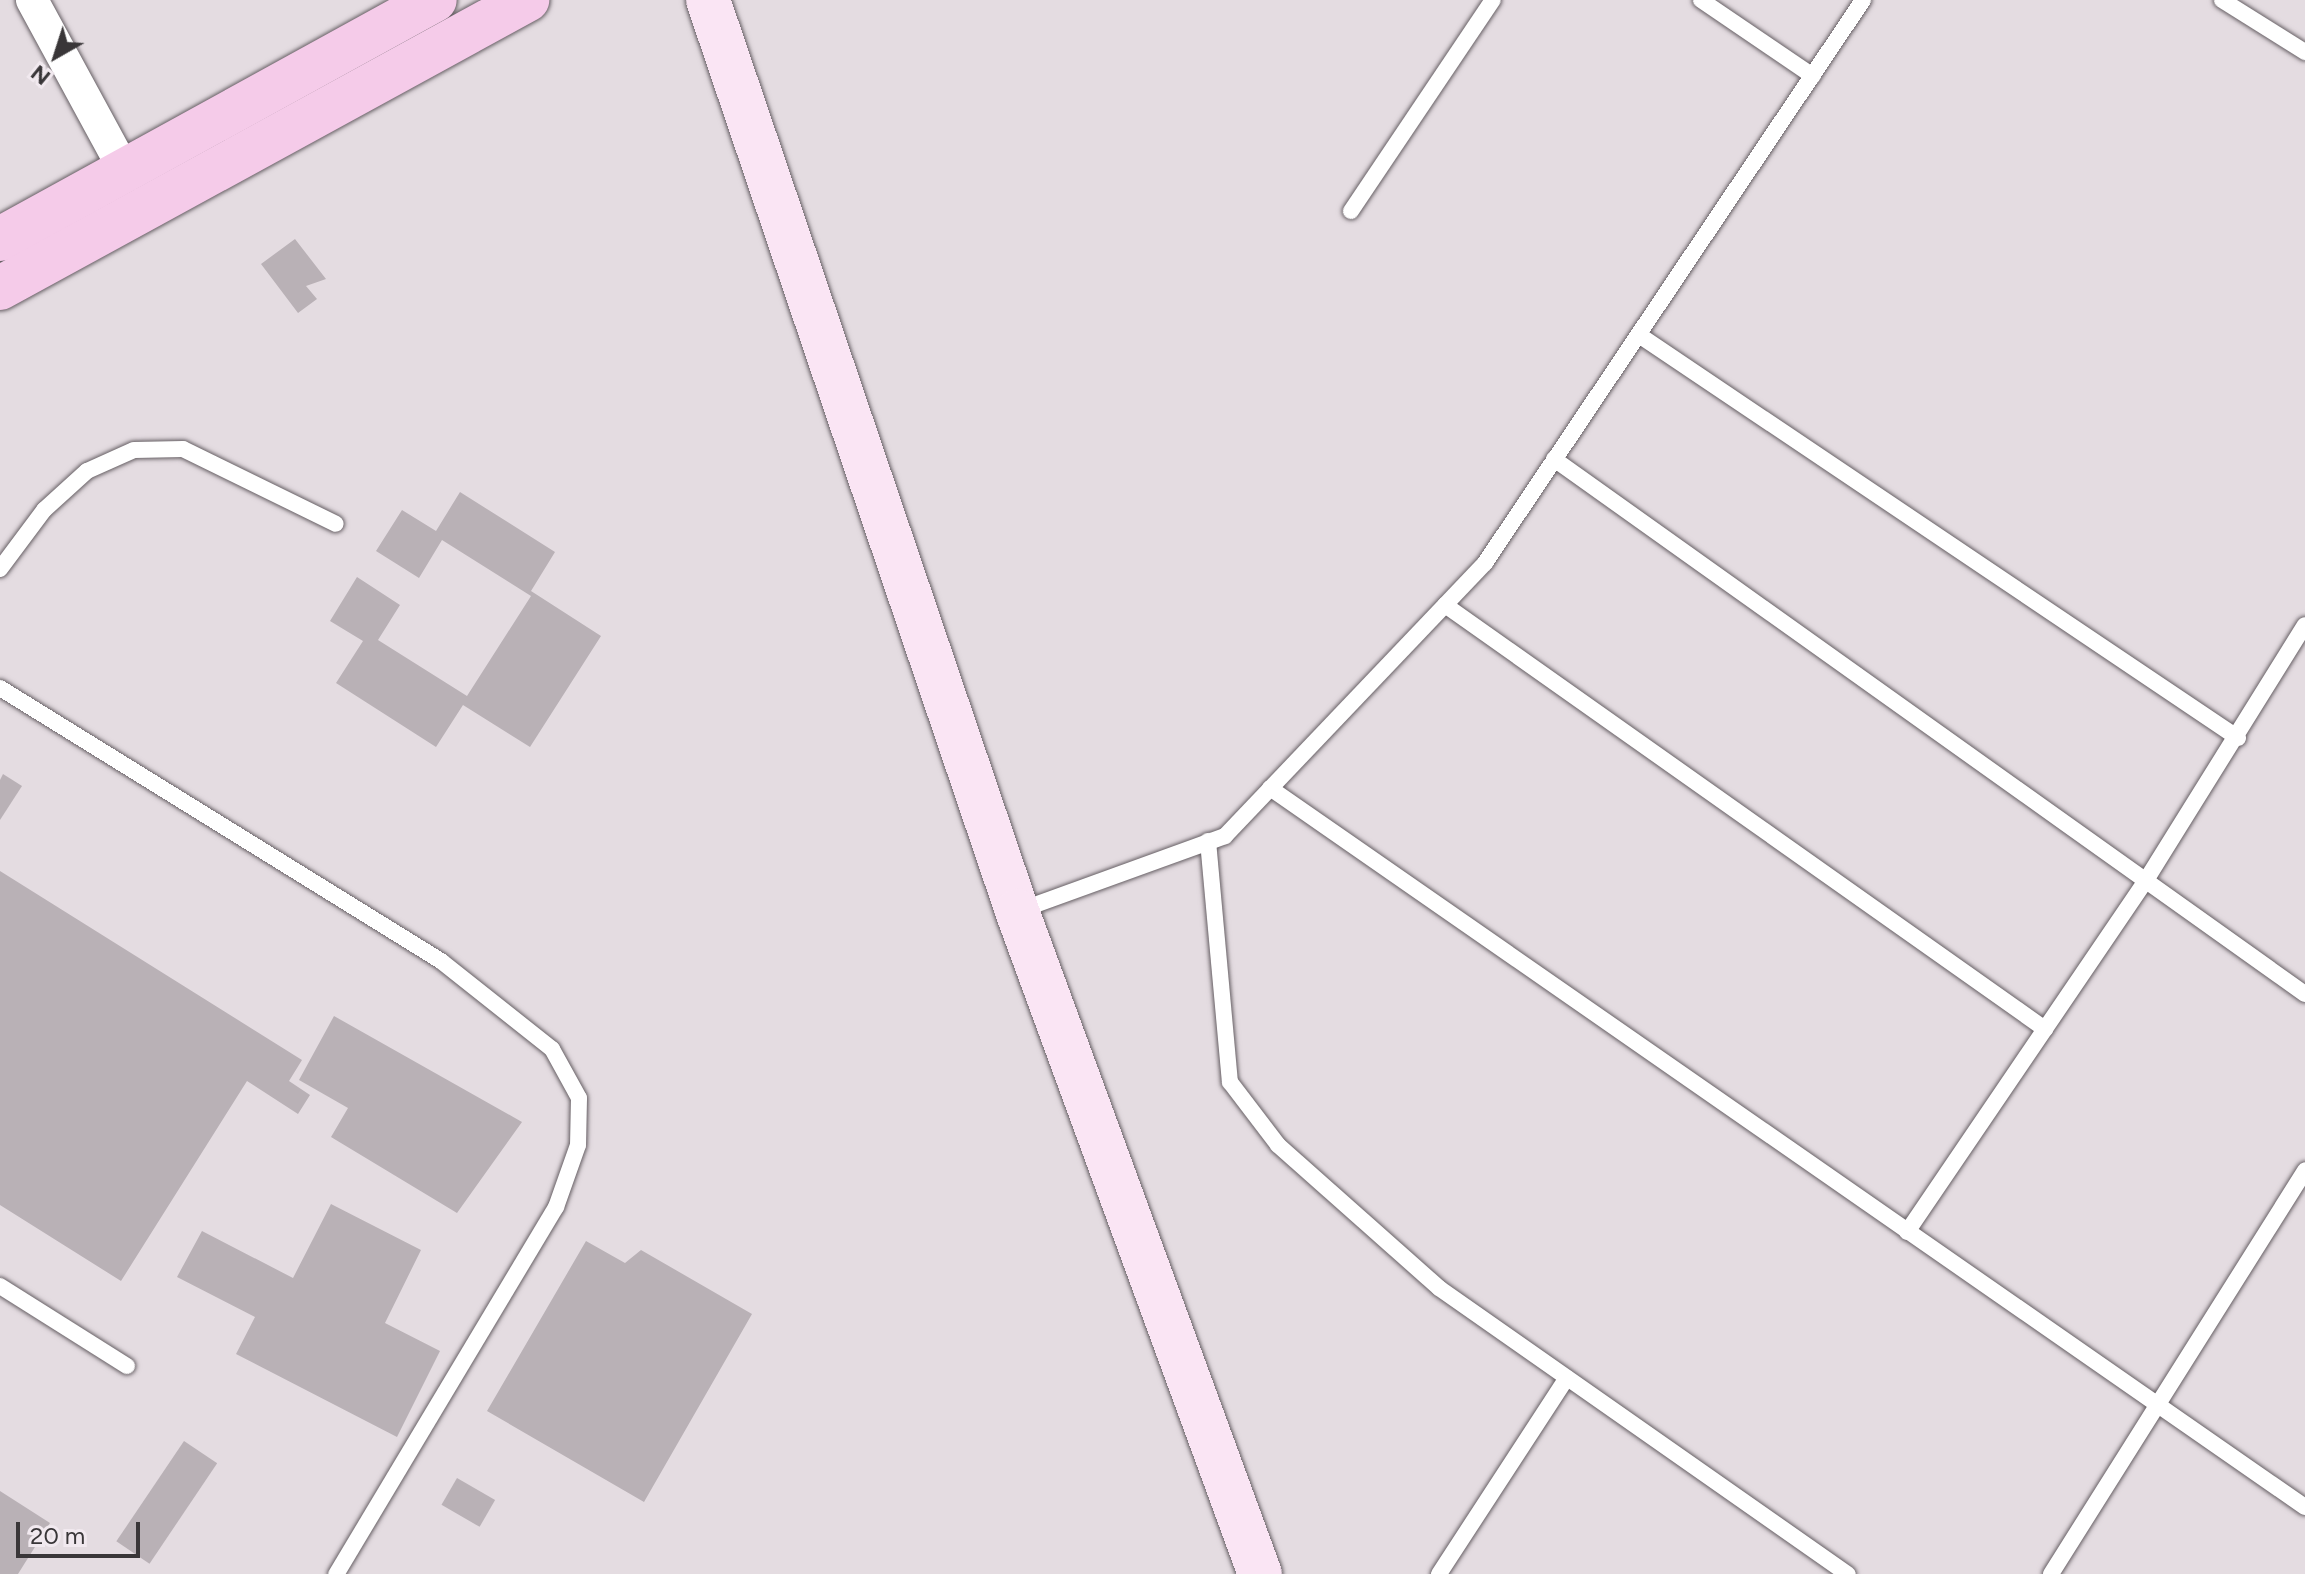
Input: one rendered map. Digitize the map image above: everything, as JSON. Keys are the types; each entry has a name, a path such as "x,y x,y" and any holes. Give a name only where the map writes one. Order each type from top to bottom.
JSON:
{"main road":[{"path":"0,239 435,0"},
{"path":"0,288 527,0"}],"street":[{"path":"32,0 125,171"},
{"path":"708,0 1017,911 1260,1574"}],"lane":[{"path":"1351,211 1493,0"},
{"path":"1701,0 1813,76"},
{"path":"1017,911 1225,836 1485,563 1863,0"},
{"path":"2222,0 2305,52"},
{"path":"1639,335 2238,738"},
{"path":"0,569 44,510 87,471 134,450 183,449 336,524"},
{"path":"1554,459 2143,885 2305,994"},
{"path":"1445,605 2045,1029"},
{"path":"1907,1232 2143,885 2238,738 2305,625"},
{"path":"0,688 441,961 552,1049 579,1098 578,1145 556,1207 336,1574"},
{"path":"1270,788 2305,1507"},
{"path":"1208,841 1230,1082 1278,1145 1439,1288 1848,1574"},
{"path":"2051,1574 2305,1170"},
{"path":"0,1286 127,1366"},
{"path":"1439,1574 1567,1378"}],"building":[{"path":"295,239 326,279 306,286 317,299 298,313 261,264"},
{"path":"460,492 555,552 531,591 601,636 530,747 463,705 436,747 336,683 363,641 330,621 357,577 400,605 378,640 467,696 531,596 442,540 419,578 376,551 402,510 436,531"},
{"path":"3,774 22,786 0,820 0,780"},
{"path":"0,871 302,1060 289,1081 310,1095 298,1114 247,1081 121,1281 0,1205"},
{"path":"334,1016 522,1122 457,1213 331,1137 348,1108 299,1080"},
{"path":"331,1204 421,1250 385,1323 440,1351 397,1437 236,1354 255,1317 177,1277 202,1231 293,1278"},
{"path":"586,1241 625,1263 641,1250 752,1314 644,1502 487,1411"},
{"path":"184,1441 217,1463 149,1564 116,1541"},
{"path":"457,1478 495,1500 480,1527 442,1505"},
{"path":"0,1491 50,1523 18,1574 0,1574"}]}
